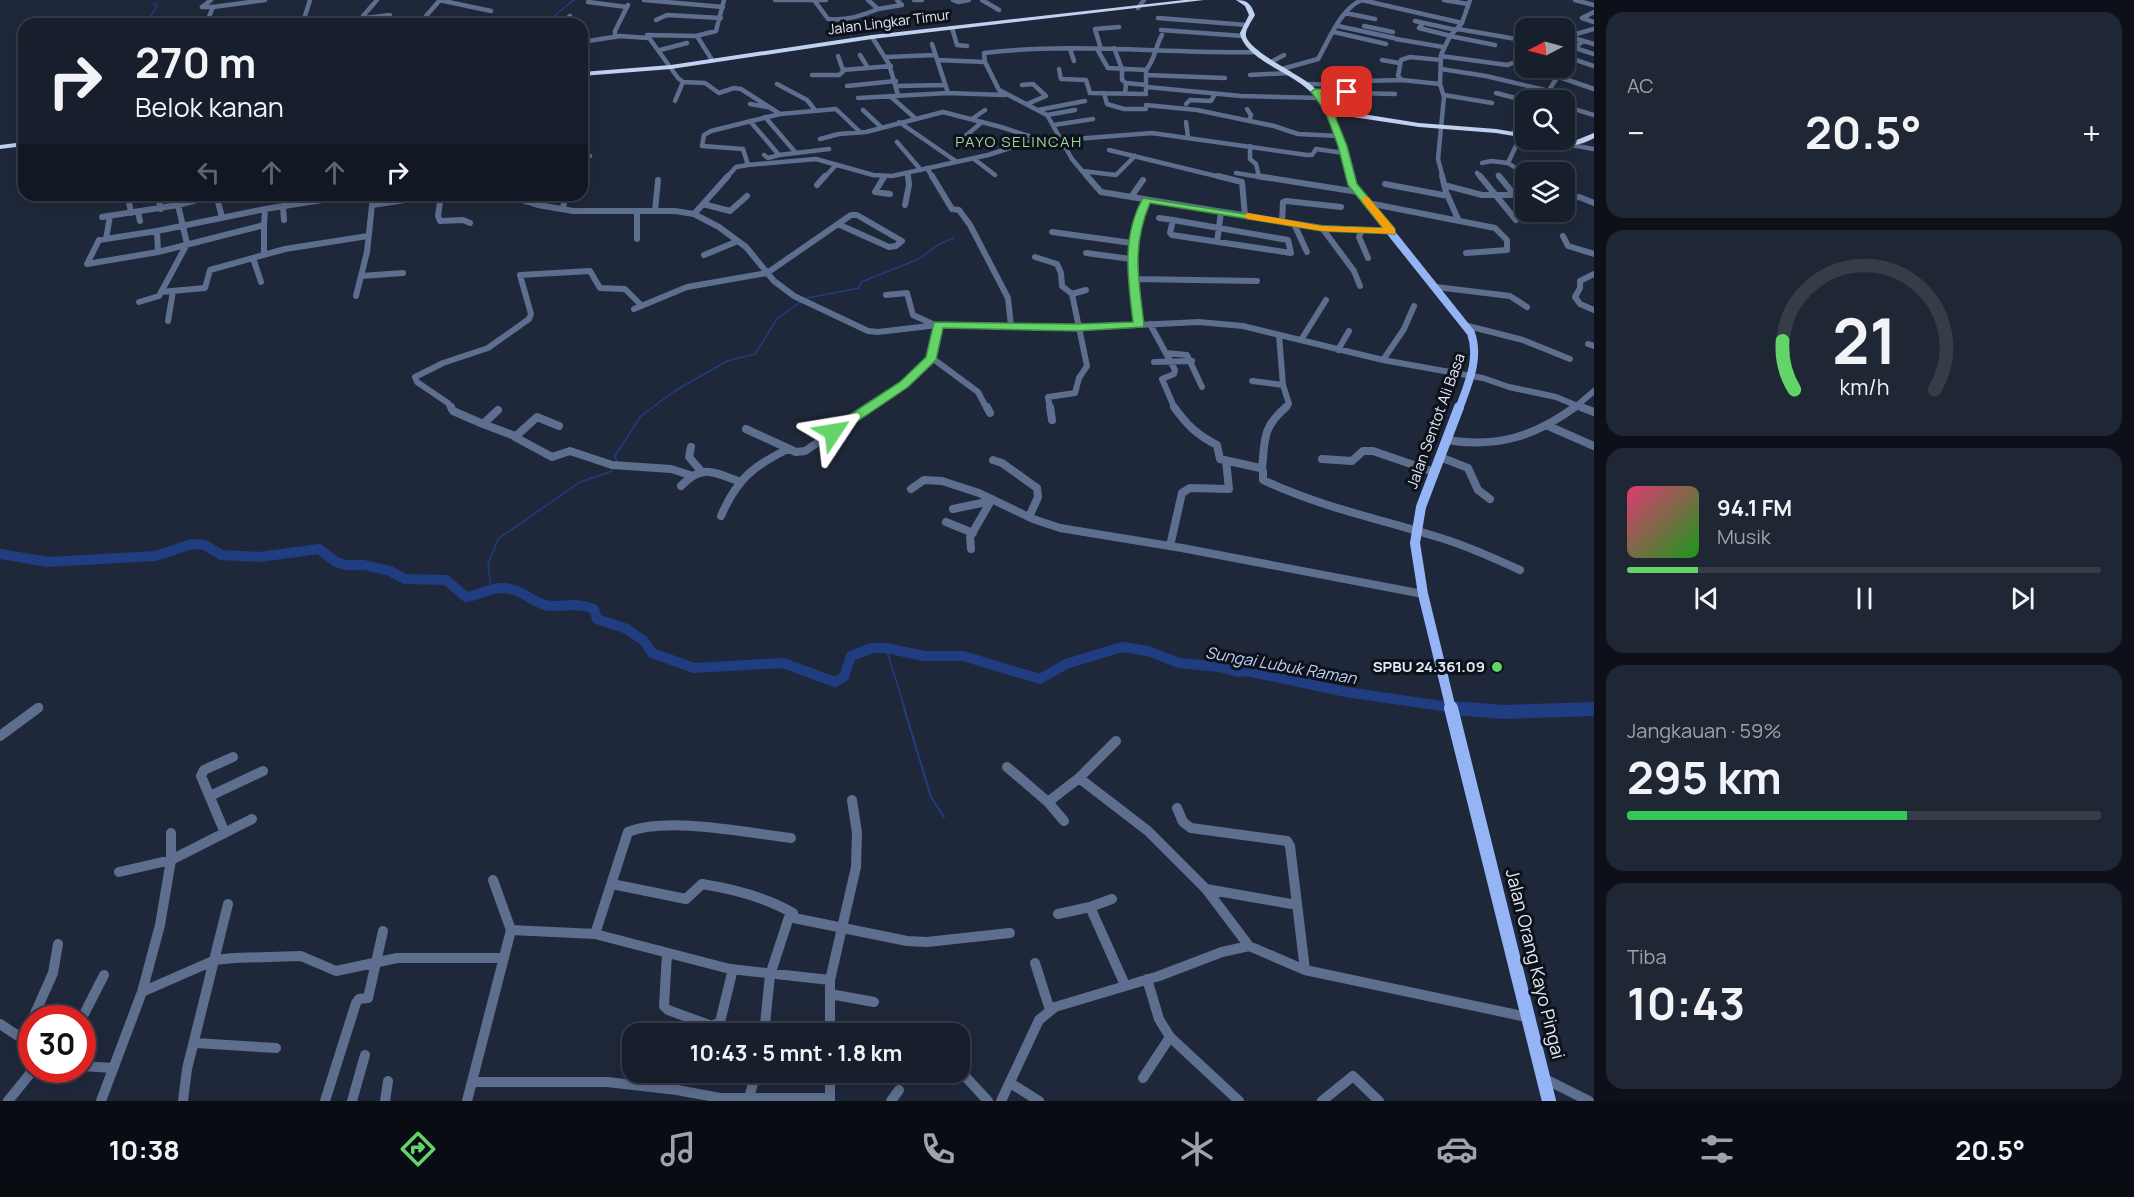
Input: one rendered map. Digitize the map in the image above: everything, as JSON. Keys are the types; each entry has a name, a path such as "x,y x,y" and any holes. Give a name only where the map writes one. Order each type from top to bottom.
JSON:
{"highway":[{"name":"Jalan Lingkar Timur","path":"588,74 671,67 872,37 1201,0"},
{"path":"1241,0 1251,10 1252,15 1243,36"},
{"name":"Jalan Sentot Ali Basa","path":"1243,36 1257,52 1270,62 1307,84 1321,98 1329,111"},
{"path":"1329,111 1442,128 1515,135"},
{"path":"1575,144 1582,143 1594,135"},
{"path":"0,147 18,145"}],"main road":[{"name":"Jalan Sentot Ali Basa","path":"1329,111 1339,136 1350,178 1358,192 1468,326 1476,341 1477,354 1471,376 1421,507 1415,543 1423,594 1454,714"},
{"name":"Jalan Orang Kayo Pingai","path":"1454,714 1549,1101"},
{"name":"Jalan Orang Kayo Pingai","path":"1483,837 1480,841 1542,1101"}],"street":[{"path":"211,0 202,7 265,0"},
{"path":"305,18 310,0"},
{"path":"363,16 377,0"},
{"path":"426,16 440,0 491,11"},
{"path":"644,0 723,7"},
{"path":"648,38 647,35 652,34 697,36 718,30 724,0"},
{"path":"775,0 826,0"},
{"path":"868,0 878,9"},
{"path":"815,1 830,20 861,17 878,9 902,5 897,0"},
{"path":"914,0 922,0"},
{"path":"953,0 958,2 969,0"},
{"path":"982,0 999,10"},
{"path":"1138,8 1144,0"},
{"path":"1250,75 1285,71 1318,59 1345,13 1354,3 1368,0 1424,16 1462,23"},
{"path":"1400,0 1399,6 1415,11"},
{"path":"1444,0 1469,2 1462,23 1443,47 1441,58 1440,84 1444,95 1438,159 1444,185 1458,219"},
{"path":"1575,0 1594,5"},
{"path":"588,2 628,5 615,32 615,37"},
{"path":"208,18 213,7"},
{"path":"1594,12 1582,18 1594,22"},
{"path":"1345,13 1375,19"},
{"path":"350,18 390,15"},
{"path":"656,20 668,15 721,18"},
{"path":"1158,18 1247,25"},
{"path":"1415,21 1457,30 1515,37"},
{"path":"1423,23 1419,28 1495,45"},
{"path":"1339,24 1393,32"},
{"path":"1339,24 1407,41 1443,47"},
{"path":"1119,27 1095,29 1099,49 1108,68 1225,78"},
{"path":"952,28 957,45 967,46"},
{"path":"1575,33 1594,29"},
{"path":"1146,107 1146,72 1154,61 1154,49 1162,32 1243,36"},
{"path":"1334,32 1386,44"},
{"path":"1210,42 1214,33"},
{"path":"1407,41 1409,33"},
{"path":"697,36 712,60"},
{"path":"588,41 615,37 648,38 683,82 705,83 719,93 734,88 741,89 780,114"},
{"path":"872,37 887,57 897,83 898,95"},
{"path":"1575,38 1594,44"},
{"path":"1583,40 1575,48 1594,54"},
{"path":"660,51 687,43"},
{"path":"932,44 948,93"},
{"path":"1114,48 1122,69 1122,80 1126,83 1215,94 1321,98"},
{"path":"1257,52 1211,53 1114,48 988,51 984,53 985,62 998,88 1005,95 1047,115 1082,171 1101,192 1322,228 1361,232 1391,231"},
{"path":"1070,49 1074,60"},
{"path":"860,55 868,68"},
{"path":"1270,62 1284,55"},
{"path":"838,56 842,70 845,70"},
{"path":"887,57 985,62"},
{"path":"1402,80 1398,76 1399,63 1403,58 1441,58 1507,65 1515,62"},
{"path":"1383,60 1399,63"},
{"path":"1575,60 1594,66"},
{"path":"1504,88 1507,65"},
{"path":"812,75 839,75 845,70 891,66"},
{"path":"1059,69 1060,78 1086,77 1089,92 1146,94"},
{"path":"1441,69 1505,80 1545,90"},
{"path":"1562,78 1594,89"},
{"path":"1307,84 1349,85 1364,81 1402,80 1440,84"},
{"path":"675,101 683,82"},
{"path":"847,86 897,83 945,85"},
{"path":"1125,94 1126,83"},
{"path":"777,84 807,100 815,110"},
{"path":"1022,85 1033,84 1046,96 1027,105"},
{"path":"1195,92 1188,102 1211,101 1215,94"},
{"path":"1315,92 1395,94"},
{"path":"858,98 948,93 1005,95"},
{"path":"1104,93 1107,104 1124,109 1146,107 1197,110 1298,134 1339,136"},
{"path":"1497,93 1515,98"},
{"path":"1444,95 1492,103"},
{"path":"890,96 915,118"},
{"path":"1241,96 1251,115 1249,121"},
{"path":"1038,110 1085,101"},
{"path":"750,104 773,108"},
{"path":"1146,107 1171,112"},
{"path":"748,165 746,153 742,149 702,146 705,134 780,114 838,109 860,132"},
{"path":"1575,109 1594,115"},
{"path":"863,110 881,127"},
{"path":"972,119 985,110"},
{"path":"1047,115 1075,110"},
{"path":"820,139 943,112 1066,148"},
{"path":"765,117 796,153"},
{"path":"1054,124 1093,119"},
{"path":"750,121 779,155"},
{"path":"899,122 957,162"},
{"path":"962,139 982,122"},
{"path":"1186,122 1188,137"},
{"path":"1062,140 1152,133 1307,155 1314,154 1315,149 1344,153"},
{"path":"694,214 736,167 816,159 884,177 974,159 1038,139"},
{"path":"897,142 924,169 952,209 959,210 965,217 1008,298 1011,326"},
{"path":"1508,163 1515,145"},
{"path":"1250,146 1250,160 1256,164 1259,176"},
{"path":"1575,146 1594,149"},
{"path":"764,155 768,158 829,148"},
{"path":"1109,150 1242,182 1245,216"},
{"path":"1082,171 1116,175 1135,156"},
{"path":"974,159 995,174"},
{"path":"1482,163 1491,161 1508,163 1515,168"},
{"path":"817,185 836,165"},
{"path":"818,173 827,175"},
{"path":"905,205 909,185 907,173"},
{"path":"1236,173 1358,192"},
{"path":"1477,173 1515,220"},
{"path":"1498,175 1513,195"},
{"path":"884,177 878,188 891,191"},
{"path":"655,211 658,180"},
{"path":"1131,196 1143,180"},
{"path":"1385,184 1448,196"},
{"path":"1444,185 1482,195 1513,195"},
{"path":"703,204 730,211 747,196"},
{"path":"1575,197 1591,199 1594,203"},
{"path":"1139,325 1131,259 1132,243 1138,220 1147,200"},
{"path":"130,201 140,221"},
{"path":"159,201 161,208"},
{"path":"106,239 106,217 204,201"},
{"path":"218,201 222,217"},
{"path":"280,201 284,220"},
{"path":"264,225 158,252 88,264 87,260 96,243 106,239 314,201"},
{"path":"356,296 373,201"},
{"path":"372,205 399,201"},
{"path":"439,201 440,221 463,220 470,223"},
{"path":"525,201 563,209 694,214 746,247 774,281 794,296 861,329 878,332 937,325 1077,328 1199,322 1243,326 1383,360 1471,376 1556,397 1594,412"},
{"path":"563,209 564,201"},
{"path":"1282,222 1283,202 1286,201 1341,207"},
{"path":"1368,203 1458,219 1498,229 1508,242 1509,249 1466,253"},
{"path":"139,302 159,296 186,246 178,205"},
{"path":"264,255 265,209"},
{"path":"637,212 637,238"},
{"path":"1217,242 1221,212"},
{"path":"1510,214 1515,214"},
{"path":"690,475 671,469 612,465 570,450 552,457 515,436 453,411 448,403 417,382 415,377 443,363 488,348 529,319 531,314 520,275 590,271 600,288 625,290 638,307 687,287 767,273 840,225 850,215 855,215 902,241 896,246 889,247 840,225"},
{"path":"1160,218 1219,227 1288,240 1291,253 1171,234 1173,220"},
{"path":"1294,224 1307,252"},
{"path":"1322,228 1331,243 1358,275 1360,286"},
{"path":"157,231 158,252"},
{"path":"1052,232 1132,243"},
{"path":"1361,232 1359,237 1368,258"},
{"path":"161,292 205,288 208,270 264,255 368,236"},
{"path":"1563,236 1568,246 1594,254"},
{"path":"704,255 738,241"},
{"path":"1086,253 1131,259"},
{"path":"1035,257 1057,264 1061,273 1062,286 1072,294 1077,328 1085,354 1086,370 1079,378 1075,393 1047,398 1052,420"},
{"path":"253,258 253,264 261,282"},
{"path":"361,276 403,273"},
{"path":"1594,274 1580,280 1580,288 1575,297 1580,304 1594,310"},
{"path":"1133,279 1257,281"},
{"path":"1436,287 1510,296 1527,306"},
{"path":"1072,294 1086,290"},
{"path":"168,321 173,291"},
{"path":"885,295 907,293 913,315 937,325"},
{"path":"1301,340 1309,325 1321,313 1326,300"},
{"path":"1383,360 1404,328 1414,306"},
{"path":"1150,324 1175,373 1162,379 1173,405 1193,432 1215,444 1218,458 1262,469"},
{"path":"746,429 788,449 799,452 809,449 904,385 932,358 937,325"},
{"path":"1468,326 1523,340 1570,359"},
{"path":"1338,350 1349,331"},
{"path":"1279,335 1283,385 1287,393 1288,406 1275,416 1265,435 1262,479 1360,517 1448,541 1520,570"},
{"path":"1166,353 1184,353 1192,361 1198,382 1202,387"},
{"path":"932,358 978,392 990,414"},
{"path":"1154,362 1192,361"},
{"path":"1252,381 1283,385"},
{"path":"1446,440 1491,443 1546,425 1580,405 1594,391"},
{"path":"483,424 498,410"},
{"path":"515,436 537,417 559,426"},
{"path":"1546,425 1594,447"},
{"path":"691,447 690,459 700,471"},
{"path":"721,516 738,481 760,462 788,449"},
{"path":"1322,459 1352,461 1366,450 1434,472"},
{"path":"1440,457 1468,468 1476,488 1490,499"},
{"path":"993,460 1002,463 1037,488 1038,497 1029,517"},
{"path":"1170,546 1182,492 1190,488 1229,489 1226,461"},
{"path":"681,486 690,475 706,470 738,481"},
{"path":"911,489 924,480 942,481 1029,517 1080,532 1170,546 1423,594"},
{"path":"953,509 991,500"},
{"path":"971,549 969,540 991,500"},
{"path":"946,522 973,533"},
{"path":"0,736 39,707"},
{"path":"1048,802 1079,777 1116,741"},
{"path":"225,833 201,776 202,772 233,757"},
{"path":"1007,767 1048,802 1064,821"},
{"path":"210,796 263,771"},
{"path":"1079,777 1148,831 1206,889 1249,946 1305,970 1522,1016"},
{"path":"830,1023 830,980 856,867 856,833 852,800"},
{"path":"1177,808 1184,822 1191,828 1235,836 1287,841 1290,846 1305,970"},
{"path":"119,872 171,860 252,819"},
{"path":"595,934 628,832 638,826 709,827 791,838"},
{"path":"101,1101 142,992 160,925 171,860 171,833"},
{"path":"467,1101 511,930 493,880"},
{"path":"612,884 686,899 702,884 731,888 783,907 793,913 794,918"},
{"path":"1206,889 1297,905"},
{"path":"1058,914 1090,907 1112,899"},
{"path":"183,1101 188,1069 228,904"},
{"path":"1090,907 1125,985"},
{"path":"765,1023 770,975 788,918 907,941 927,942 1010,933"},
{"path":"511,930 520,928 595,934 667,954 734,969 770,975 830,980"},
{"path":"325,1101 356,1003 359,999 368,998 383,931"},
{"path":"39,1005 53,973 58,944"},
{"path":"1001,1101 1039,1020 1050,1010 1061,1004 1249,946"},
{"path":"667,954 664,1006 668,1010 712,1026 720,1022 734,969"},
{"path":"142,992 215,960 301,956 336,971 376,961 405,958 504,958"},
{"path":"1035,963 1050,1010"},
{"path":"89,1005 104,975"},
{"path":"1147,979 1159,1019 1170,1037 1239,1101"},
{"path":"830,994 874,1002"},
{"path":"0,1026 18,1037"},
{"path":"1143,1078 1170,1037"},
{"path":"195,1043 276,1048"},
{"path":"352,1101 365,1055"},
{"path":"96,1067 113,1068"},
{"path":"1322,1101 1353,1076 1379,1101"},
{"path":"1542,1078 1588,1101"},
{"path":"385,1101 388,1081"},
{"path":"473,1082 607,1082 677,1090 720,1098 830,1100 830,1083"},
{"path":"970,1082 988,1101"},
{"path":"8,1101 23,1083"},
{"path":"749,1098 753,1083"},
{"path":"1010,1083 1039,1101"},
{"path":"891,1101 899,1090"}],"waterway":[{"path":"552,18 574,0"},
{"path":"150,18 157,6 154,3"},
{"path":"846,28 852,38"},
{"path":"807,298 859,288 861,282 919,259 939,244 954,238"},
{"path":"617,462 615,456 640,417 673,392 727,361 755,354 777,319 800,302"},
{"path":"491,589 488,564 498,539 580,482 612,471"},
{"name":"Sungai Lubuk Raman","path":"0,554 48,562 155,556 192,544 205,545 221,555 259,557 319,549 336,562 345,565 364,565 390,571 405,579 446,580 466,597 503,588 515,590 548,606 587,606 594,609 597,619 627,629 644,641 652,653 694,668 783,663 835,682 844,677 851,656 872,648 886,648 924,656 963,656 1040,679 1066,664 1122,647 1148,651 1179,663 1220,667 1238,672 1247,671 1346,692 1460,709"},
{"path":"886,648 905,709"},
{"path":"904,708 931,797 944,817"},
{"name":"Sungai Lubuk Raman","path":"1453,708 1460,709"},
{"name":"Sungai Lubuk Raman","path":"1460,709 1504,712 1594,709 1582,709"}],"slow traffic":[{"path":"1248,216 1322,228 1361,232 1391,231 1365,199"}],"place":[{"name":"SPBU 24.361.09","path":"1497,667"}],"district":[{"name":"PAYO SELINCAH","path":"1019,142"}],"route":[{"path":"833,432 904,385 932,358 938,325 981,324 1077,328 1139,325 1131,259 1132,243 1138,220 1147,200 1322,228 1361,232 1391,231 1353,185 1343,146 1329,111 1315,92 1347,92"}]}
